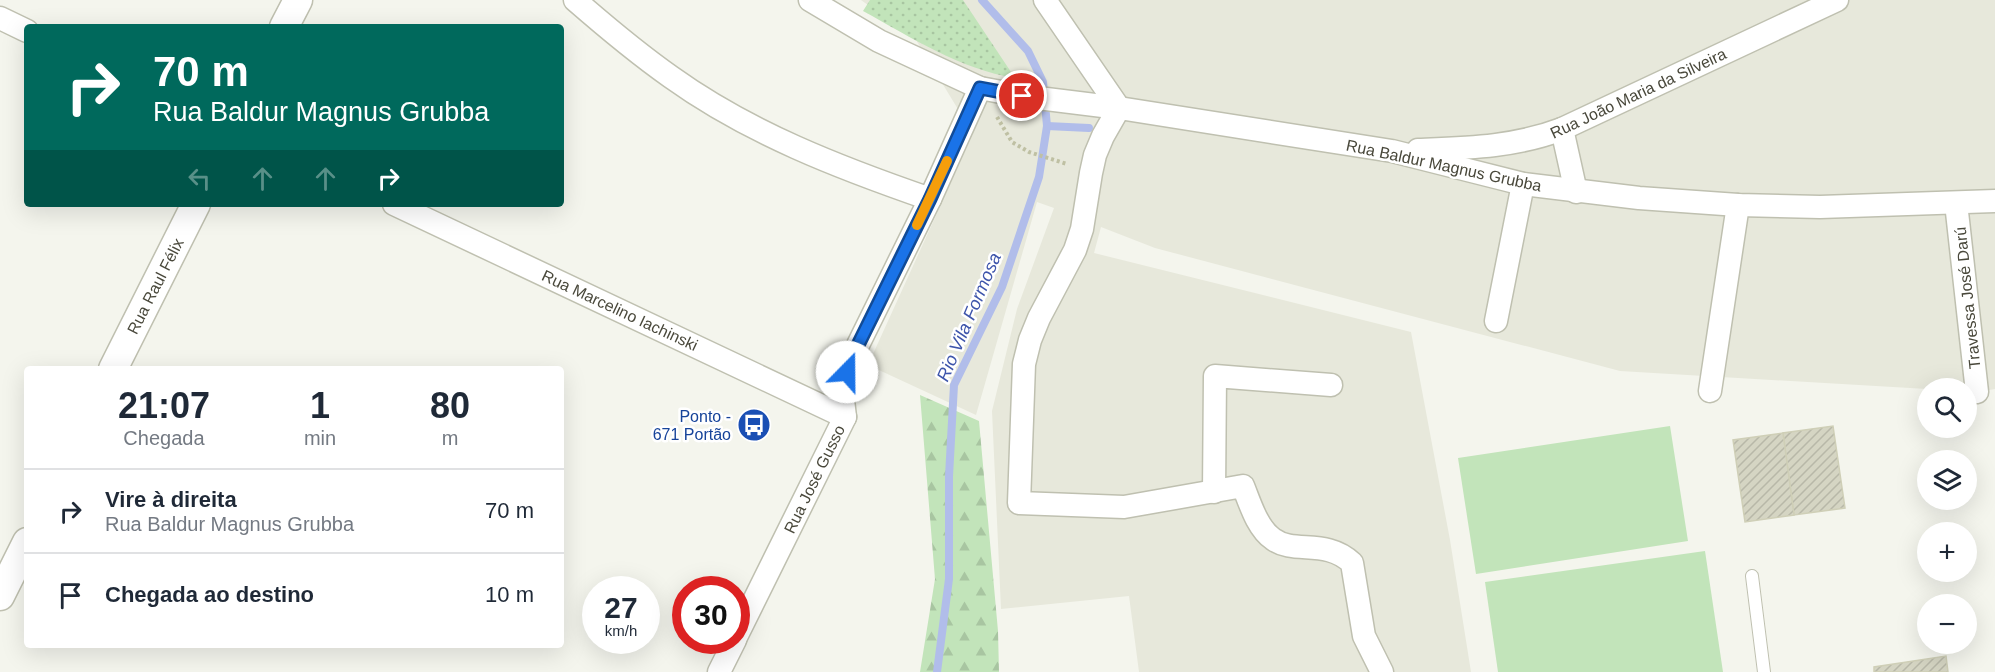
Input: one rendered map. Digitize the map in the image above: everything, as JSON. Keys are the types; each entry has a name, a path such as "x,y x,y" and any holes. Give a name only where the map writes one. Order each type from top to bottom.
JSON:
{"street":[{"path":"286,24 298,0"},
{"path":"575,0 619,38 672,78 734,115 798,148 855,173 930,199"},
{"name":"Rua Baldur Magnus Grubba","path":"810,0 879,41 980,88 1392,150 1523,184 1576,192 1738,205 1820,207 1995,201"},
{"path":"1045,0 1119,108 1095,155 1090,172 1082,229 1075,250 1030,340 1024,364 1019,503 1124,507 1242,486 1262,528 1274,540 1289,545 1333,550 1344,555 1352,563 1364,636 1382,672"},
{"name":"Rua João Maria da Silveira","path":"1392,150 1502,144 1540,137 1562,129 1837,0"},
{"path":"0,18 24,30"},
{"name":"Rua José Gusso","path":"750,610 845,417 843,399 847,372 858,345 930,199 980,88"},
{"path":"1562,129 1576,192"},
{"path":"1496,321 1523,184"},
{"name":"Travessa José Darú","path":"1956,203 1975,378"},
{"path":"1710,391 1738,205"},
{"name":"Rua Raul Félix","path":"115,366 194,207"},
{"name":"Rua Marcelino Iachinski","path":"400,207 845,417"},
{"path":"1214,492 1215,376 1331,385"},
{"path":"0,596 24,548"},
{"name":"Rua José Gusso","path":"719,672 728,654"}],"lane":[{"path":"1752,576 1764,672"}],"path":[{"path":"980,88 1012,142 1029,152 1060,162"}],"shaded area":[{"path":"861,0 1995,0 1995,389 1977,392 1977,378 1917,378 1917,388 1620,371 1155,248 1101,227 1094,253 1411,332 1450,540 1471,672 1139,672 1129,596 1001,609 992,411 1017,309 1054,208 1037,202 976,415 868,365 973,134 916,40"}],"green space":[{"path":"870,0 963,0 1015,78 975,68 918,42 863,11"},
{"path":"920,395 979,421 998,631 999,672 920,672 935,579"},
{"path":"1670,426 1688,541 1476,574 1458,458"},
{"path":"1705,551 1723,672 1498,672 1485,582"}],"building":[{"path":"1833,426 1845,508 1794,515 1783,433"},
{"path":"1783,433 1794,515 1745,522 1733,440"},
{"path":"1946,656 1948,672 1874,672 1874,667"}],"waterway":[{"name":"Rio Vila Formosa","path":"937,672 949,579 949,476 954,385 1002,287 1039,177 1047,126 1043,82 1028,51 982,0"},
{"path":"1047,126 1089,128"}],"slow traffic":[{"path":"917,225 947,161"}],"place":[{"name":"Ponto - 671 Portão","path":"754,425"}],"route":[{"path":"847,372 980,88 1022,96"}]}
